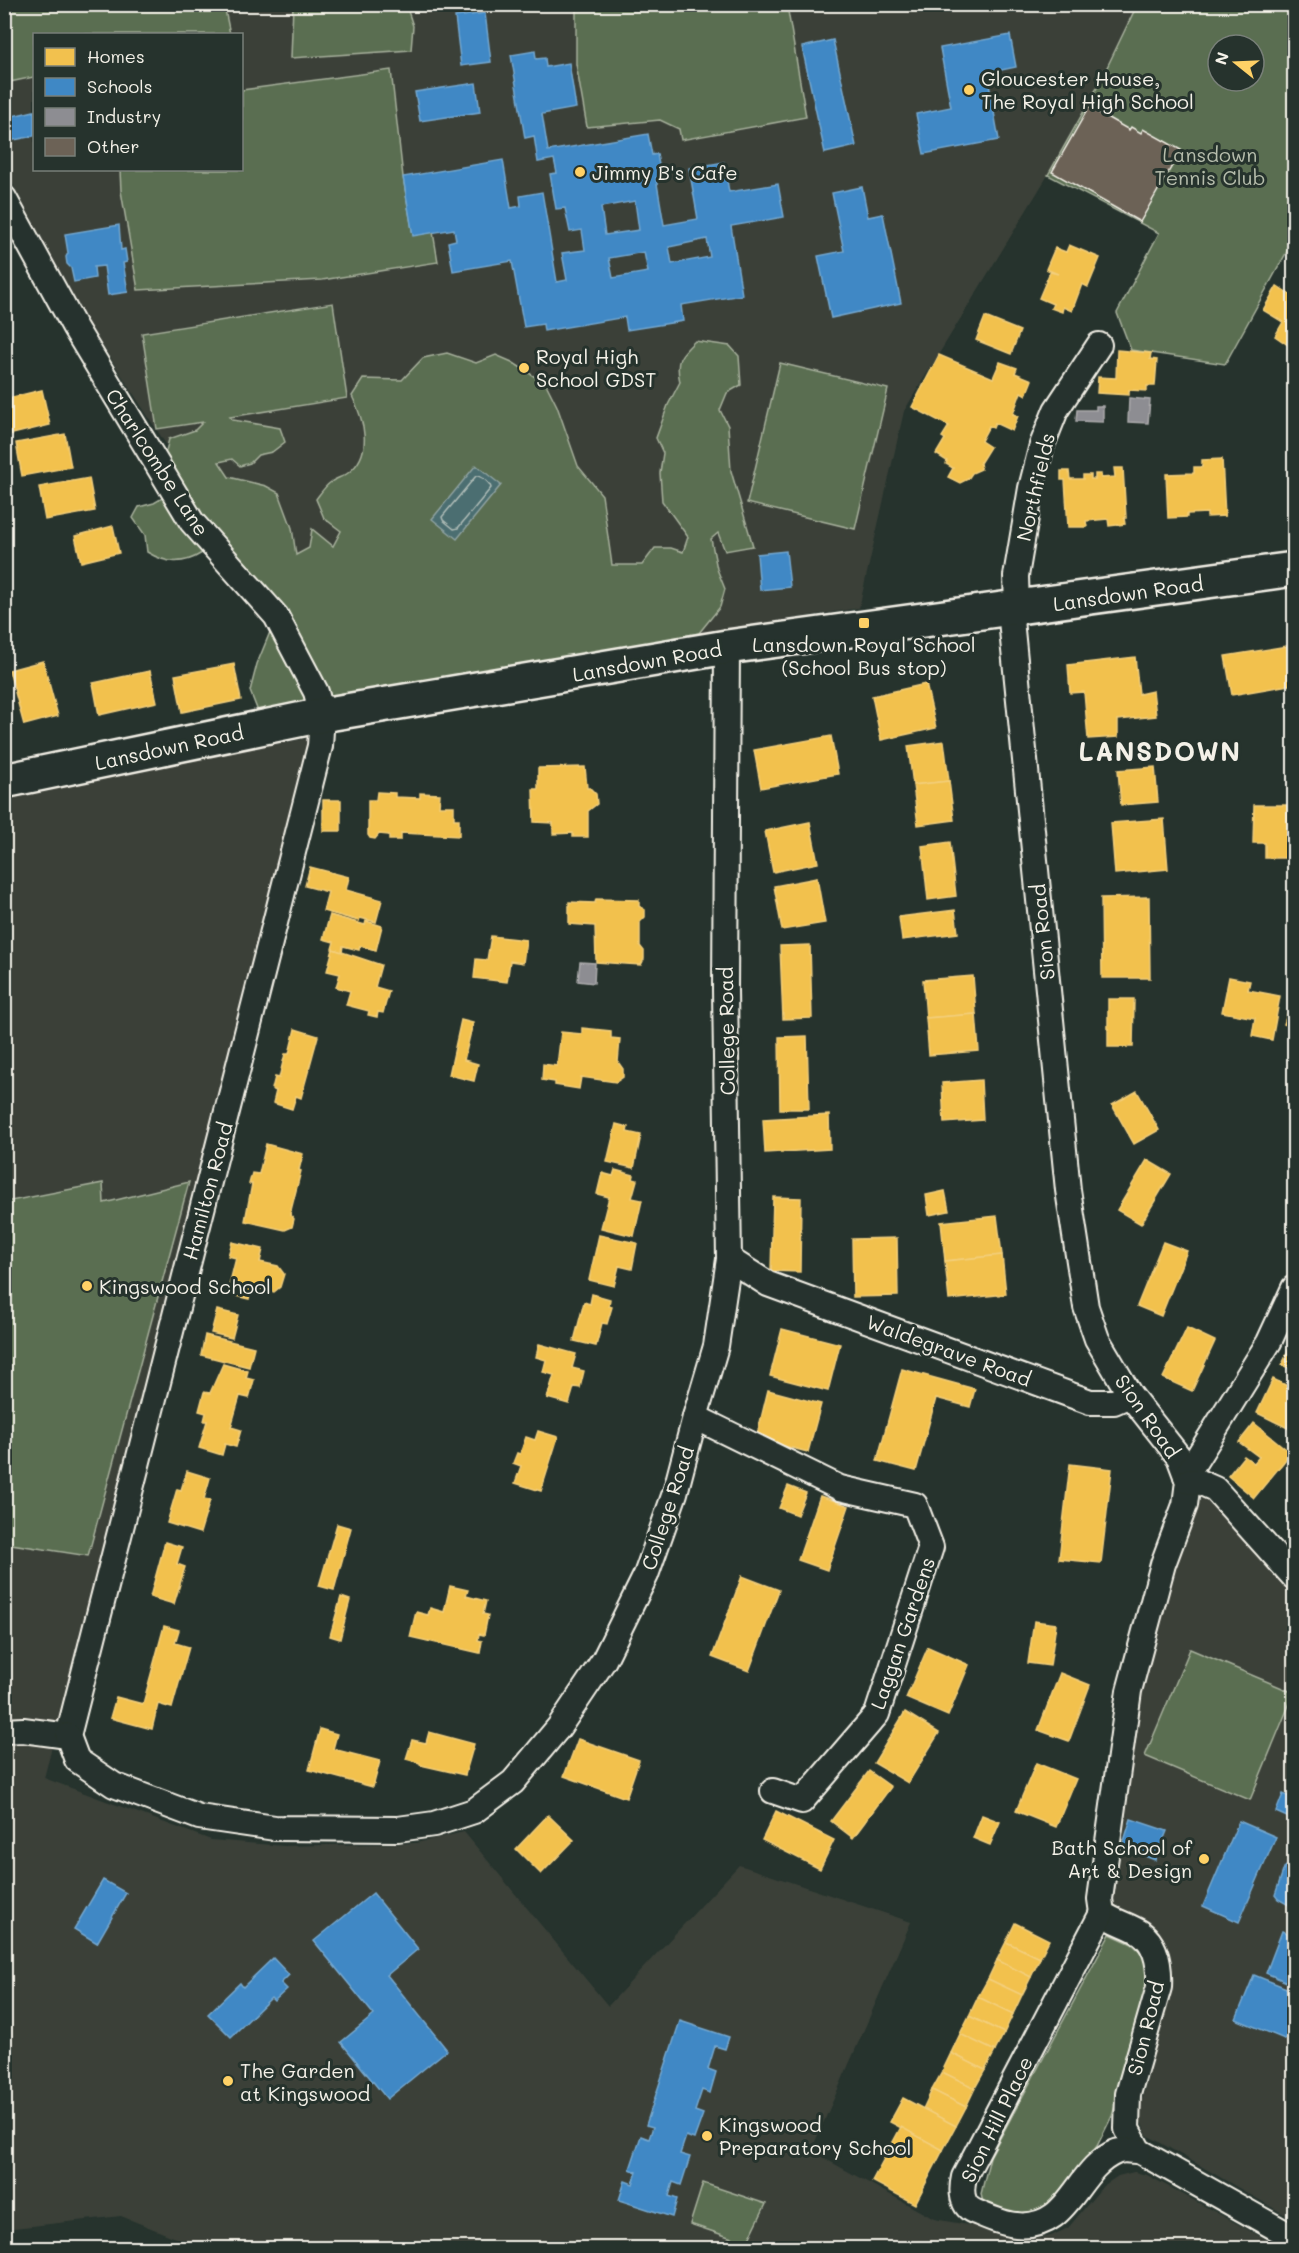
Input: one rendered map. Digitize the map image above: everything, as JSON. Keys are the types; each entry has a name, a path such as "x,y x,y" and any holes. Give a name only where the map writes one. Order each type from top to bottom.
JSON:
{"street":[{"name":"Charlcombe Lane","path":"4,198 70,320 192,522 276,616 316,692 322,716"},
{"name":"Northfields","path":"1014,609 1016,576 1031,488 1042,445 1056,410 1099,345"},
{"name":"Lansdown Road","path":"4,781 322,716 727,647 1294,569"},
{"name":"Sion Road","path":"1014,609 1067,1179 1086,1307 1097,1339 1130,1395 1179,1457 1187,1478 1185,1506 1163,1564 1129,1691 1100,1899 1102,1913 1141,1933 1155,1954 1160,1971 1159,1987 1128,2094 1127,2129 1139,2151"},
{"name":"College Road","path":"68,1736 77,1760 114,1785 199,1817 275,1828 398,1829 434,1824 474,1811 513,1782 559,1727 604,1660 646,1575 675,1493 716,1346 725,1293 729,1259 725,990 727,647"},
{"name":"Hamilton Road","path":"68,1736 320,746 322,716"},
{"name":"Waldegrave Road","path":"729,1259 768,1284 1090,1402 1114,1402 1130,1395"},
{"path":"725,1293 768,1284"},
{"path":"1294,1288 1269,1342 1187,1478 1215,1489 1294,1576"},
{"name":"Laggan Gardens","path":"695,1417 840,1488 915,1505 931,1547 877,1714 802,1801 773,1791"},
{"path":"4,1731 23,1730 68,1736"},
{"name":"Sion Hill Place","path":"1102,1913 964,2177 961,2188 964,2202 972,2211 1003,2222 1014,2225 1033,2225 1053,2217 1103,2160 1117,2151 1139,2151"},
{"path":"1139,2151 1294,2238"}],"shaded area":[{"name":"Royal High School GDST","path":"4,5 1137,5 1098,86 1048,175 904,411 859,608 360,688 213,517 89,325 5,170"},
{"name":"Kingswood School","path":"308,738 44,1778 211,1840 284,1846 416,1843 464,1832 608,2006 739,1865 911,1922 811,2151 934,2219 1030,2240 1051,2236 1068,2228 1103,2186 1118,2176 1134,2172 1147,2175 1282,2248 201,2248 121,2216 5,2229 4,794"},
{"name":"Bath School of Art & Design","path":"1208,1496 1214,1499 1294,1590 1294,2220 1147,2135 1138,2116 1173,1977 1172,1961 1160,1935 1153,1927 1119,1911 1112,1904 1111,1892 1135,1713 1174,1560 1199,1502 1202,1497"}],"green space":[{"path":"5,4 224,5 230,33 33,33 33,77 5,83"},
{"path":"293,5 406,5 413,26 411,50 291,58"},
{"path":"576,5 761,5 788,11 806,117 681,140 679,129 660,120 587,127 576,64"},
{"name":"Lansdown Tennis Club","path":"1137,5 1294,5 1294,248 1290,246 1225,364 1131,350 1117,313 1159,233 1048,175 1098,86"},
{"path":"391,70 403,177 413,235 433,232 438,262 322,280 138,290 121,191 120,171 243,171 243,90"},
{"path":"333,303 347,398 230,417 233,420 280,428 285,442 272,452 258,455 250,463 240,466 232,459 219,462 229,477 266,486 279,493 292,528 296,555 309,548 312,529 333,546 341,531 324,518 316,499 329,484 348,473 361,456 364,447 363,426 352,396 363,379 402,380 423,358 447,353 476,363 496,355 512,362 546,384 557,406 578,466 602,495 612,565 642,565 655,548 671,548 683,552 688,537 662,501 660,473 663,453 656,438 668,405 680,382 678,368 680,358 686,350 695,341 730,346 739,356 741,385 727,393 720,410 728,426 731,471 753,546 725,551 718,533 711,539 717,569 725,589 720,607 699,633 273,717 259,714 250,691 257,664 270,632 272,598 227,565 202,553 188,560 175,562 161,559 147,552 145,535 133,518 139,507 154,503 166,496 156,459 166,451 169,439 195,430 203,422 157,429 142,333"},
{"path":"780,363 888,389 855,529 747,503"},
{"path":"189,1182 88,1556 5,1543 5,1202 103,1183 104,1203"},
{"path":"1190,1649 1294,1693 1250,1800 1145,1756"},
{"path":"1110,1934 1132,1944 1144,1955 1150,1989 1112,2116 1097,2146 1060,2198 1041,2213 1022,2218 983,2203 981,2194 990,2157"},
{"path":"703,2183 766,2204 747,2243 690,2224"}],"water":[{"path":"476,465 501,485 457,539 432,519"}],"building: Homes":[{"path":"1069,245 1100,258 1088,287 1082,284 1072,311 1063,307 1062,312 1051,308 1053,304 1039,298 1050,272 1058,274 1046,269 1055,248 1066,252"},
{"path":"1277,286 1294,297 1294,349 1275,336 1283,322 1263,310"},
{"path":"985,317 1020,331 1011,354 976,340"},
{"path":"1117,350 1151,353 1150,359 1157,360 1155,386 1147,386 1147,391 1129,390 1129,395 1097,393 1098,377 1116,378"},
{"path":"939,355 993,378 1000,362 1017,368 1015,373 1032,380 1026,395 1021,392 1013,414 1018,416 1012,431 995,423 993,428 989,426 981,441 990,447 980,463 981,469 960,483 948,477 953,468 936,454 945,439 942,437 949,426 912,407"},
{"path":"42,390 50,425 4,436 4,399"},
{"path":"65,434 71,467 22,476 16,443"},
{"path":"1222,459 1225,516 1207,517 1207,513 1168,518 1166,474 1194,473 1194,467 1202,467 1202,460"},
{"path":"1114,468 1123,468 1125,524 1109,526 1108,519 1086,521 1087,527 1068,527 1065,480 1061,480 1061,471 1069,471 1070,479 1083,479 1083,475 1091,475 1091,479 1095,479 1095,474 1101,474 1101,478 1115,477"},
{"path":"89,478 95,511 45,520 39,487"},
{"path":"113,526 119,553 81,562 75,536"},
{"path":"1294,645 1294,684 1232,695 1225,656"},
{"path":"1135,657 1139,694 1153,691 1156,716 1118,720 1118,737 1088,739 1084,692 1070,693 1068,665"},
{"path":"43,661 58,716 24,725 9,670"},
{"path":"234,664 241,700 182,712 175,675"},
{"path":"150,671 157,702 99,715 93,683"},
{"path":"926,684 936,728 881,740 872,696"},
{"path":"831,736 838,774 761,788 754,750"},
{"path":"944,741 949,781 913,785 908,746"},
{"path":"585,767 587,788 596,794 597,804 588,811 588,837 573,837 573,833 553,834 553,823 534,822 533,789 538,789 538,768"},
{"path":"1155,767 1158,802 1121,805 1118,770"},
{"path":"949,781 954,820 918,825 913,785"},
{"path":"377,792 395,793 395,797 420,798 420,793 440,794 439,806 454,806 454,819 459,819 459,836 401,833 401,840 389,840 389,835 379,834 375,839 370,838 368,835 368,800 376,800"},
{"path":"323,800 341,800 341,831 323,831"},
{"path":"1254,805 1293,805 1293,858 1265,858 1265,843 1253,843"},
{"path":"1164,819 1168,869 1115,874 1111,823"},
{"path":"810,822 818,863 773,872 765,831"},
{"path":"950,842 956,896 928,900 922,846"},
{"path":"310,867 349,877 346,890 382,900 376,922 360,918 359,921 323,911 328,892 305,886"},
{"path":"817,878 825,923 782,930 774,886"},
{"path":"1149,897 1150,978 1102,978 1101,898"},
{"path":"596,899 639,900 639,906 645,910 645,917 640,922 640,946 644,951 641,965 596,962 595,926 569,924 569,902 595,903"},
{"path":"955,910 958,933 902,940 899,917"},
{"path":"330,915 365,925 366,921 382,926 376,950 360,946 359,950 343,946 342,952 332,949 334,942 323,939"},
{"path":"491,936 526,940 523,963 510,961 507,982 474,978 476,959 487,960"},
{"path":"810,945 812,1018 783,1019 780,946"},
{"path":"333,949 381,965 375,987 389,991 383,1013 378,1012 377,1017 368,1015 369,1011 346,1005 350,991 336,987 340,974 327,971"},
{"path":"973,976 976,1014 926,1018 923,980"},
{"path":"1229,977 1250,981 1248,990 1280,996 1272,1040 1252,1036 1255,1018 1222,1012"},
{"path":"1108,999 1134,999 1133,1047 1108,1047"},
{"path":"1290,1005 1294,1006 1294,1028 1284,1024"},
{"path":"976,1014 979,1051 929,1055 926,1018"},
{"path":"461,1020 473,1023 464,1060 478,1064 474,1081 449,1075"},
{"path":"582,1028 611,1031 611,1038 620,1039 618,1062 623,1069 623,1077 616,1082 581,1077 579,1089 542,1080 543,1064 557,1066 561,1032 582,1034"},
{"path":"295,1029 318,1036 301,1098 296,1096 292,1109 273,1103 276,1091 272,1089 275,1077 279,1078 285,1054 289,1054"},
{"path":"807,1036 809,1109 780,1109 779,1037"},
{"path":"981,1080 983,1120 944,1123 942,1083"},
{"path":"1137,1091 1159,1130 1134,1144 1112,1105"},
{"path":"829,1115 830,1149 765,1153 763,1119"},
{"path":"616,1124 628,1127 627,1132 641,1135 634,1168 607,1162"},
{"path":"266,1144 303,1154 290,1214 294,1219 292,1227 285,1230 245,1221 252,1173 259,1174"},
{"path":"1147,1160 1171,1174 1141,1224 1117,1210"},
{"path":"615,1170 634,1175 633,1179 637,1180 632,1198 642,1200 634,1236 601,1228 609,1197 597,1194 602,1173 613,1176"},
{"path":"945,1191 949,1211 929,1215 926,1195"},
{"path":"773,1197 801,1198 800,1272 771,1271"},
{"path":"997,1216 1002,1255 945,1261 941,1222"},
{"path":"599,1235 637,1243 632,1269 619,1266 614,1286 589,1280"},
{"path":"897,1238 898,1296 853,1297 852,1239"},
{"path":"232,1242 263,1249 260,1262 278,1266 284,1274 280,1287 274,1292 252,1287 249,1299 227,1294 236,1258 228,1256"},
{"path":"1163,1242 1187,1251 1161,1316 1137,1306"},
{"path":"1002,1255 1006,1294 949,1300 945,1261"},
{"path":"592,1294 610,1299 609,1306 612,1307 607,1324 602,1323 596,1346 574,1341 584,1302 590,1304"},
{"path":"217,1310 238,1315 232,1338 211,1333"},
{"path":"1187,1328 1215,1341 1192,1391 1163,1378"},
{"path":"782,1329 840,1344 828,1391 770,1376"},
{"path":"205,1335 254,1347 249,1367 201,1355"},
{"path":"1294,1336 1294,1370 1282,1365"},
{"path":"539,1344 576,1354 572,1368 584,1371 580,1388 574,1387 569,1404 547,1398 554,1375 543,1372 546,1360 536,1357"},
{"path":"223,1364 248,1371 246,1378 254,1380 249,1398 240,1396 231,1427 241,1430 236,1447 225,1444 222,1455 199,1448 207,1421 204,1421 206,1413 199,1411 204,1392 210,1393"},
{"path":"902,1369 975,1389 970,1407 936,1398 916,1471 877,1461"},
{"path":"1273,1379 1294,1389 1294,1431 1257,1413"},
{"path":"768,1390 821,1404 808,1452 756,1439"},
{"path":"1254,1423 1291,1453 1254,1498 1228,1476 1244,1456 1254,1463 1259,1457 1239,1442"},
{"path":"538,1431 558,1437 541,1491 515,1483 521,1466 513,1463 517,1453 520,1454 526,1437 535,1440"},
{"path":"1070,1464 1112,1469 1101,1563 1059,1559"},
{"path":"187,1471 210,1478 204,1499 210,1500 200,1533 167,1523 177,1489 181,1490"},
{"path":"788,1486 806,1493 797,1515 779,1508"},
{"path":"820,1496 849,1506 827,1570 798,1560"},
{"path":"337,1524 351,1528 334,1590 319,1586"},
{"path":"165,1542 182,1547 177,1564 185,1567 174,1604 150,1597"},
{"path":"742,1576 779,1590 749,1671 712,1657"},
{"path":"450,1586 468,1590 466,1596 486,1601 483,1614 488,1615 484,1635 479,1634 478,1640 482,1641 480,1653 410,1637 416,1612 428,1615 430,1608 444,1612"},
{"path":"341,1597 350,1600 340,1639 330,1636"},
{"path":"1034,1621 1056,1624 1050,1666 1028,1663"},
{"path":"164,1626 179,1630 175,1643 189,1647 172,1708 158,1704 152,1729 110,1718 116,1697 143,1704"},
{"path":"928,1647 969,1665 948,1716 906,1698"},
{"path":"1060,1673 1090,1685 1069,1741 1038,1730"},
{"path":"905,1712 939,1733 908,1783 874,1763"},
{"path":"320,1729 337,1734 333,1749 380,1761 373,1787 309,1770"},
{"path":"429,1732 474,1744 465,1775 420,1765 420,1763 406,1759 412,1740 426,1743"},
{"path":"578,1739 639,1760 626,1798 564,1776"},
{"path":"1036,1763 1076,1779 1056,1827 1016,1811"},
{"path":"869,1771 891,1787 853,1838 831,1821"},
{"path":"776,1811 834,1840 820,1869 762,1840"},
{"path":"548,1815 574,1840 541,1874 516,1849"},
{"path":"982,1815 1000,1822 990,1845 973,1838"},
{"path":"1015,1923 1049,1940 1040,1958 1006,1942"},
{"path":"1006,1942 1040,1958 1031,1977 997,1960"},
{"path":"997,1960 1031,1977 1022,1995 988,1979"},
{"path":"988,1979 1022,1995 1013,2014 978,1997"},
{"path":"978,1997 1013,2014 1004,2033 969,2016"},
{"path":"969,2016 1004,2033 995,2051 960,2034"},
{"path":"960,2034 995,2051 985,2070 951,2053"},
{"path":"951,2053 985,2070 975,2088 942,2072"},
{"path":"942,2072 975,2088 966,2107 932,2090"},
{"path":"932,2090 966,2107 956,2126 923,2109"},
{"path":"903,2098 956,2126 943,2150 890,2122"},
{"path":"901,2127 943,2150 915,2204 872,2181"}],"building: Schools":[{"path":"485,13 491,62 461,66 455,17"},
{"name":"Gloucester House, The Royal High School","path":"1010,35 1016,67 987,73 999,140 924,154 916,114 951,107 940,48"},
{"path":"833,40 856,146 825,153 802,47"},
{"path":"535,51 536,59 545,58 546,67 569,63 576,108 542,114 548,151 648,134 652,155 657,154 661,177 656,178 664,225 698,219 689,168 724,162 729,192 778,184 784,217 731,226 742,295 681,305 683,321 627,330 625,317 544,331 543,324 524,327 512,261 453,271 448,242 456,240 454,229 413,236 403,177 503,160 511,208 521,206 520,196 542,192 557,282 567,280 562,253 585,250 582,230 570,232 565,208 556,209 550,174 557,173 554,159 538,162 534,136 525,138 511,55","holes":["635,201 639,230 605,235 601,207","707,239 710,257 672,264 669,247","644,252 648,272 613,278 609,258"]},
{"path":"476,83 480,112 420,121 415,92"},
{"path":"33,111 33,136 4,142 4,118"},
{"path":"862,187 868,217 883,214 901,303 831,318 818,256 844,251 832,193"},
{"path":"119,225 121,250 125,249 127,262 123,263 128,292 108,295 104,266 94,267 95,278 74,282 71,268 67,264 65,234"},
{"path":"786,551 790,587 760,590 757,554"},
{"path":"1283,1794 1294,1799 1294,1820 1276,1812"},
{"path":"1131,1819 1167,1831 1155,1860 1122,1847"},
{"path":"1239,1821 1276,1837 1239,1922 1203,1906"},
{"path":"1289,1864 1294,1864 1294,1908 1275,1895 1284,1868"},
{"path":"103,1880 126,1893 97,1943 74,1929"},
{"path":"373,1893 418,1949 387,1975 447,2050 387,2099 341,2042 374,2015 314,1941"},
{"path":"1282,1931 1294,1936 1294,1985 1266,1973"},
{"path":"273,1958 289,1975 281,1983 287,1989 274,2001 271,1998 231,2037 208,2014 240,1983 243,1987"},
{"path":"1254,1975 1294,1991 1294,2043 1236,2019"},
{"path":"680,2021 729,2037 725,2049 715,2046 708,2069 716,2072 710,2093 702,2090 695,2111 703,2114 694,2139 686,2136 680,2154 690,2157 681,2185 673,2182 669,2196 677,2199 672,2217 619,2200 625,2181 633,2184 637,2172 630,2169 641,2136 649,2139 653,2127 646,2125"}],"building: Industry":[{"path":"1129,398 1150,400 1148,423 1128,422"},
{"path":"1096,406 1103,406 1103,422 1076,421 1077,410 1096,410"},
{"path":"580,962 595,963 594,983 578,981"}],"building: Other":[{"path":"1089,107 1129,130 1131,127 1141,133 1143,129 1181,150 1140,222 1052,172"}],"place":[{"name":"Gloucester House, The Royal High School","path":"969,90"},
{"name":"Jimmy B's Cafe","path":"580,172"},
{"name":"Royal High School GDST","path":"524,368"},
{"name":"Lansdown Royal School (School Bus stop)","path":"864,623"},
{"name":"Kingswood School","path":"87,1286"},
{"name":"Bath School of Art & Design","path":"1204,1859"},
{"name":"The Garden at Kingswood","path":"228,2081"},
{"name":"Kingswood Preparatory School","path":"707,2136"}],"district":[{"name":"LANSDOWN","path":"1160,751"}]}
